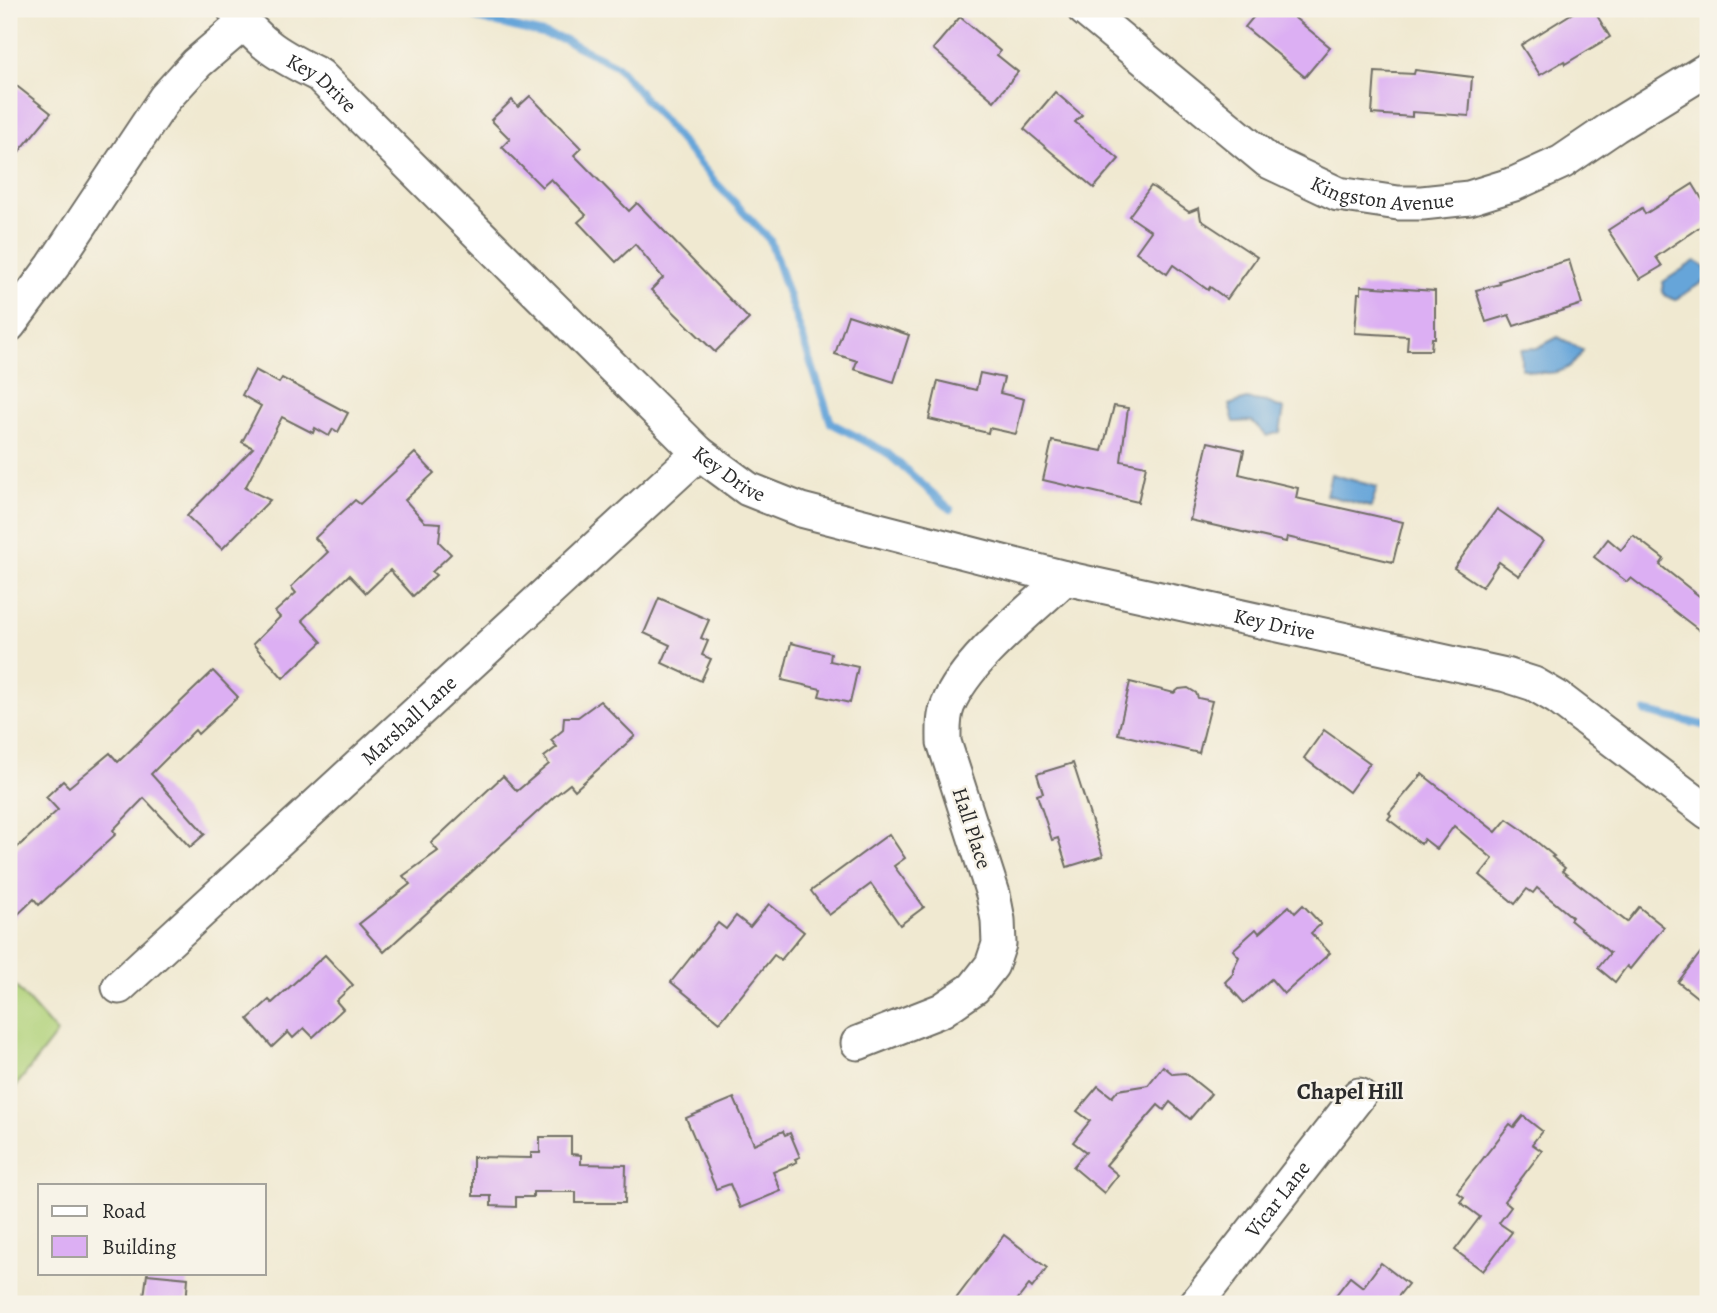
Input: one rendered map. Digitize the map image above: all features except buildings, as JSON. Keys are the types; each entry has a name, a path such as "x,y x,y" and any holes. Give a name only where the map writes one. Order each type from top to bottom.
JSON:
{"street":[{"name":"Kingston Avenue","path":"1084,9 1268,161 1338,194 1398,203 1469,198 1514,184 1562,162 1708,69"},
{"name":"Key Drive","path":"9,325 53,266 166,98 239,16 279,56 319,75 699,453 748,489 801,510 1065,578 1506,675 1534,684 1568,705 1708,812"},
{"name":"Marshall Lane","path":"119,987 699,453"},
{"name":"Hall Place","path":"858,1043 942,1010 974,988 992,965 999,944 993,894 944,743 944,725 948,705 979,658 1065,578"},
{"name":"Vicar Lane","path":"1196,1304 1359,1095"}],"green space":[{"path":"9,979 57,1033 9,1095"}],"water":[{"path":"1695,261 1705,267 1707,279 1675,300 1666,296 1662,291 1663,282"},
{"path":"1558,337 1583,350 1571,365 1564,370 1548,373 1521,368 1521,349 1537,348"},
{"path":"1246,399 1267,402 1284,409 1280,432 1267,436 1252,421 1234,422 1229,405"},
{"path":"1331,474 1377,487 1371,507 1326,495"}],"waterway":[{"path":"468,9 477,18 563,39 617,66 717,184 770,240 831,423 886,452 950,509"},
{"path":"1646,712 1708,726"}],"district":[{"name":"Chapel Hill","path":"1350,1091"}]}
